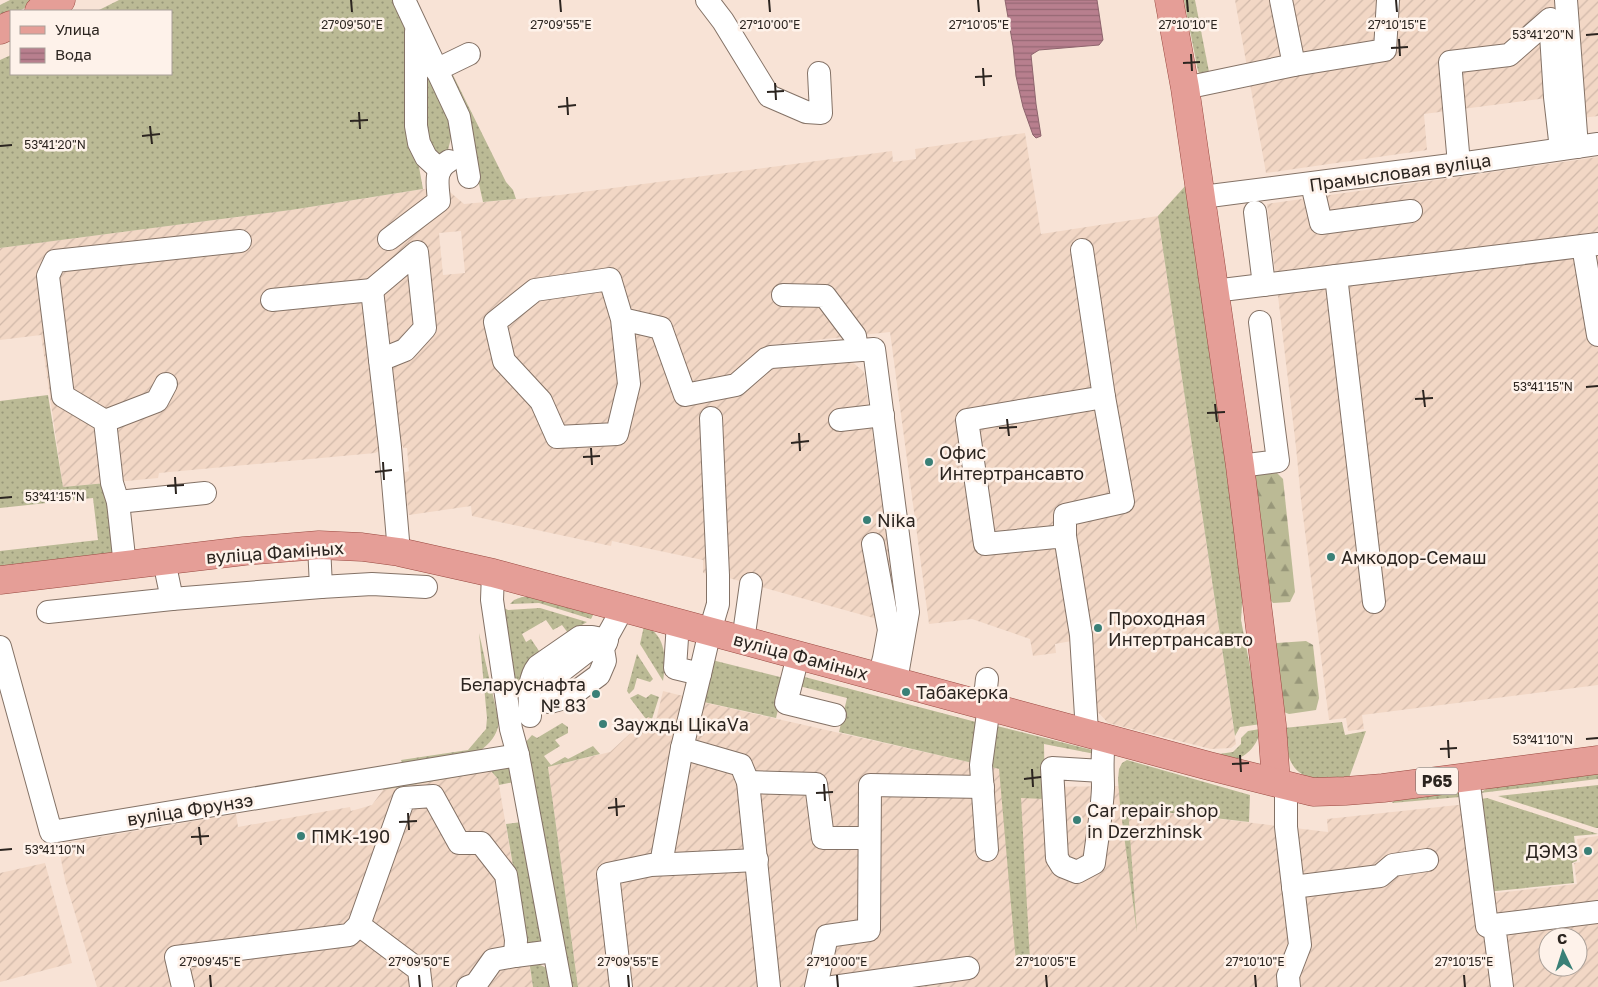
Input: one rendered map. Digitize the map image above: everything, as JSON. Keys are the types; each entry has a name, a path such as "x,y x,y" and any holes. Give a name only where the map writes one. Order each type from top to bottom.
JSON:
{"main road":[{"path":"41,10 61,0"},
{"path":"1169,0 1202,197 1240,466 1281,783"},
{"name":"вуліца Фаміных","path":"0,580 244,551 318,545 362,547 399,552 493,573 888,679 985,696 1096,735 1313,792 1345,791 1598,760"}],"street":[{"path":"404,0 458,117 469,178"},
{"path":"707,0 723,21 769,96 806,112 821,113 819,73"},
{"path":"1281,0 1294,65"},
{"path":"1185,88 1294,65 1385,50 1388,0"},
{"path":"1566,0 1579,146"},
{"path":"1549,10 1579,146"},
{"path":"1460,164 1450,62 1509,54 1549,10"},
{"path":"416,25 416,126 419,143 426,157 440,170"},
{"path":"436,70 469,54"},
{"name":"Прамысловая вуліца","path":"1202,197 1460,164 1579,146"},
{"path":"389,238 439,201 436,178 440,170 444,164 464,151"},
{"path":"1312,184 1321,223 1411,211"},
{"path":"1254,212 1264,285"},
{"path":"105,421 64,396 48,276 55,261 240,241"},
{"path":"1214,291 1591,245 1598,335"},
{"path":"1082,250 1104,397 1123,502 1065,515 1065,536 1096,735 1102,750 1102,771"},
{"path":"272,300 372,290 417,252 425,328 405,350 380,360"},
{"path":"1336,276 1374,602"},
{"path":"610,280 622,319 629,384 617,434 557,437 541,401 504,361 495,322 535,290 610,280"},
{"path":"372,290 390,448 399,552"},
{"path":"783,295 825,296 855,336 857,350"},
{"path":"622,319 661,328 685,395 736,385 766,359 771,357 874,349 908,612 888,679"},
{"path":"1240,466 1278,461 1260,322"},
{"path":"105,421 157,401 166,384"},
{"path":"1065,536 985,544 967,420 1104,397"},
{"path":"840,420 883,415"},
{"path":"661,864 682,748 718,604 711,418"},
{"path":"105,421 112,483 118,502 126,566"},
{"path":"118,502 205,493"},
{"path":"873,544 889,630 884,658 888,679"},
{"path":"318,545 321,587"},
{"path":"164,561 172,599"},
{"path":"493,573 492,600 520,722"},
{"path":"48,612 172,599 321,587 372,584 426,587"},
{"path":"743,641 751,584"},
{"path":"520,722 550,702 598,656 623,608"},
{"path":"678,623 675,668 700,674"},
{"path":"561,987 518,755 520,722 533,673 538,666 580,637 592,637 598,656"},
{"name":"вуліца Фрунзэ","path":"0,647 51,832 518,755"},
{"path":"550,702 562,680 598,656"},
{"path":"798,656 786,703 835,715"},
{"path":"985,696 981,765 987,850"},
{"path":"682,748 741,765 748,782 769,987"},
{"path":"1468,777 1487,926 1598,912"},
{"path":"748,782 816,784 823,838 869,838"},
{"path":"1281,783 1300,945 1288,976 1289,987"},
{"path":"816,987 828,936 869,930 870,785 983,787"},
{"path":"184,987 176,957 349,935 359,926 404,798 432,796 459,843 481,843 506,875 516,940 515,956"},
{"path":"621,987 608,874 661,864 756,860"},
{"path":"1293,887 1380,876 1393,865 1427,860"},
{"path":"1494,925 1502,987"},
{"path":"359,926 418,970 421,987"},
{"path":"468,987 476,984 493,960 554,951"},
{"path":"833,987 968,968"}],"shaded area":[{"path":"1235,0 1598,0 1598,116 1566,120 1555,97 1424,114 1427,150 1266,173"},
{"path":"1025,133 1041,234 1158,216 1236,744 1231,748 1211,749 1108,723 1097,711 1091,654 1077,640 1055,644 1056,653 1033,656 1030,639 972,619 929,624 890,332 770,345 772,365 850,360 864,372 899,625 718,575 703,573 703,560 612,541 611,546 472,516 471,506 409,515 403,473 409,471 407,448 403,448 403,446 384,448 375,453 159,473 158,478 63,487 41,335 0,340 0,248 291,210 443,186 464,204 560,195 892,151 893,162 916,159 915,149","holes":["461,231 465,273 443,275 439,233"]},
{"path":"1598,157 1598,685 1362,715 1364,729 1348,731 1346,718 1329,720 1301,500 1267,204"},
{"path":"663,691 693,700 999,769 1001,777 1041,787 1123,786 1128,808 1328,832 1327,819 1467,804 1478,895 1577,884 1574,863 1580,862 1577,839 1598,836 1598,987 578,987 548,767 610,752 648,717 656,720"},
{"name":"ПМК-190","path":"491,771 498,779 533,987 97,987 65,880 58,844 236,814 238,827 350,807 351,811 372,805 383,790"},
{"path":"45,863 72,963 0,982 0,873"}],"green space":[{"path":"10,0 41,0 21,10 10,10 10,16 0,21 0,5"},
{"path":"119,0 397,0 405,18 417,156 423,189 291,210 0,248 0,60 10,55 10,75 172,75 172,10 99,10"},
{"path":"1184,0 1195,0 1210,77 1201,76 1198,71"},
{"path":"420,50 449,120 452,134 448,150 442,154 428,149"},
{"path":"452,73 516,199 483,202 464,117 447,76"},
{"path":"1187,184 1204,273 1243,589 1241,620 1261,724 1240,727 1235,736 1158,216"},
{"path":"48,395 63,487 106,483 116,554 0,568 0,551 98,540 93,498 0,508 0,401"},
{"path":"1277,473 1283,479 1295,592 1290,602 1273,603 1265,593 1253,480 1256,475"},
{"path":"522,597 529,597 594,613 591,619 539,603 510,604"},
{"path":"504,608 508,610 540,608 587,622 568,633 562,625 553,630 546,620 522,634 526,642 531,639 541,654 522,704 514,705"},
{"path":"644,626 652,630 661,642 665,665 663,681 640,644"},
{"path":"479,633 499,722 495,735 480,751 403,766 401,760 468,750 486,729 487,718"},
{"path":"1306,641 1313,645 1319,698 1316,710 1289,714 1281,711 1274,645 1277,643"},
{"path":"637,654 653,679 650,682 637,678 634,689 629,694 627,691"},
{"path":"712,660 784,678 785,682 776,718 699,701"},
{"path":"797,675 976,722 977,764 839,732 847,698 795,685"},
{"path":"638,694 646,698 651,694 659,697 652,719 648,717 646,719 630,698"},
{"path":"1342,722 1345,735 1366,731 1349,778 1335,782 1314,779 1305,776 1293,766 1286,745 1284,728"},
{"path":"562,723 568,727 568,733 555,740 560,746 544,756 551,765 565,757 568,759 593,746 600,754 548,767 578,987 567,987 524,744 532,735 537,738"},
{"path":"989,724 1096,751 1095,754 1044,744 1045,799 1021,798 1030,961 1016,962 999,769 987,766"},
{"path":"1260,729 1255,745 1243,756 1233,760 1216,760 1219,754 1233,752 1241,744 1241,738 1248,731"},
{"path":"1127,760 1250,795 1249,822 1128,808 1137,933 1118,780 1119,769 1122,763"},
{"path":"503,765 509,768 514,782 499,785 498,779 491,771 383,790 385,782"},
{"path":"1598,773 1598,779 1480,793 1492,785"},
{"path":"1598,785 1598,828 1498,796"},
{"path":"1459,792 1460,797 1392,803 1397,798"},
{"path":"1487,798 1598,834 1574,836 1577,861 1572,863 1574,883 1486,892 1475,800"},
{"path":"522,822 542,940 535,948 527,950 506,824"},
{"path":"529,960 549,969 553,987 533,987"}],"water":[{"path":"1005,0 1097,0 1103,40 1099,45 1039,50 1031,55 1041,136 1036,138 1033,135 1023,107 1016,76"}],"place":[{"name":"Офис Интертрансавто","path":"929,462"},
{"name":"Nika","path":"867,520"},
{"name":"Амкодор-Семаш","path":"1331,557"},
{"name":"Проходная Интертрансавто","path":"1098,628"},
{"name":"Табакерка","path":"906,692"},
{"name":"Беларуснафта № 83","path":"596,694"},
{"name":"Заужды ЦікаVа","path":"603,724"},
{"name":"Car repair shop in Dzerzhinsk","path":"1077,820"},
{"name":"ПМК-190","path":"301,836"},
{"name":"ДЭМЗ","path":"1588,851"}]}
